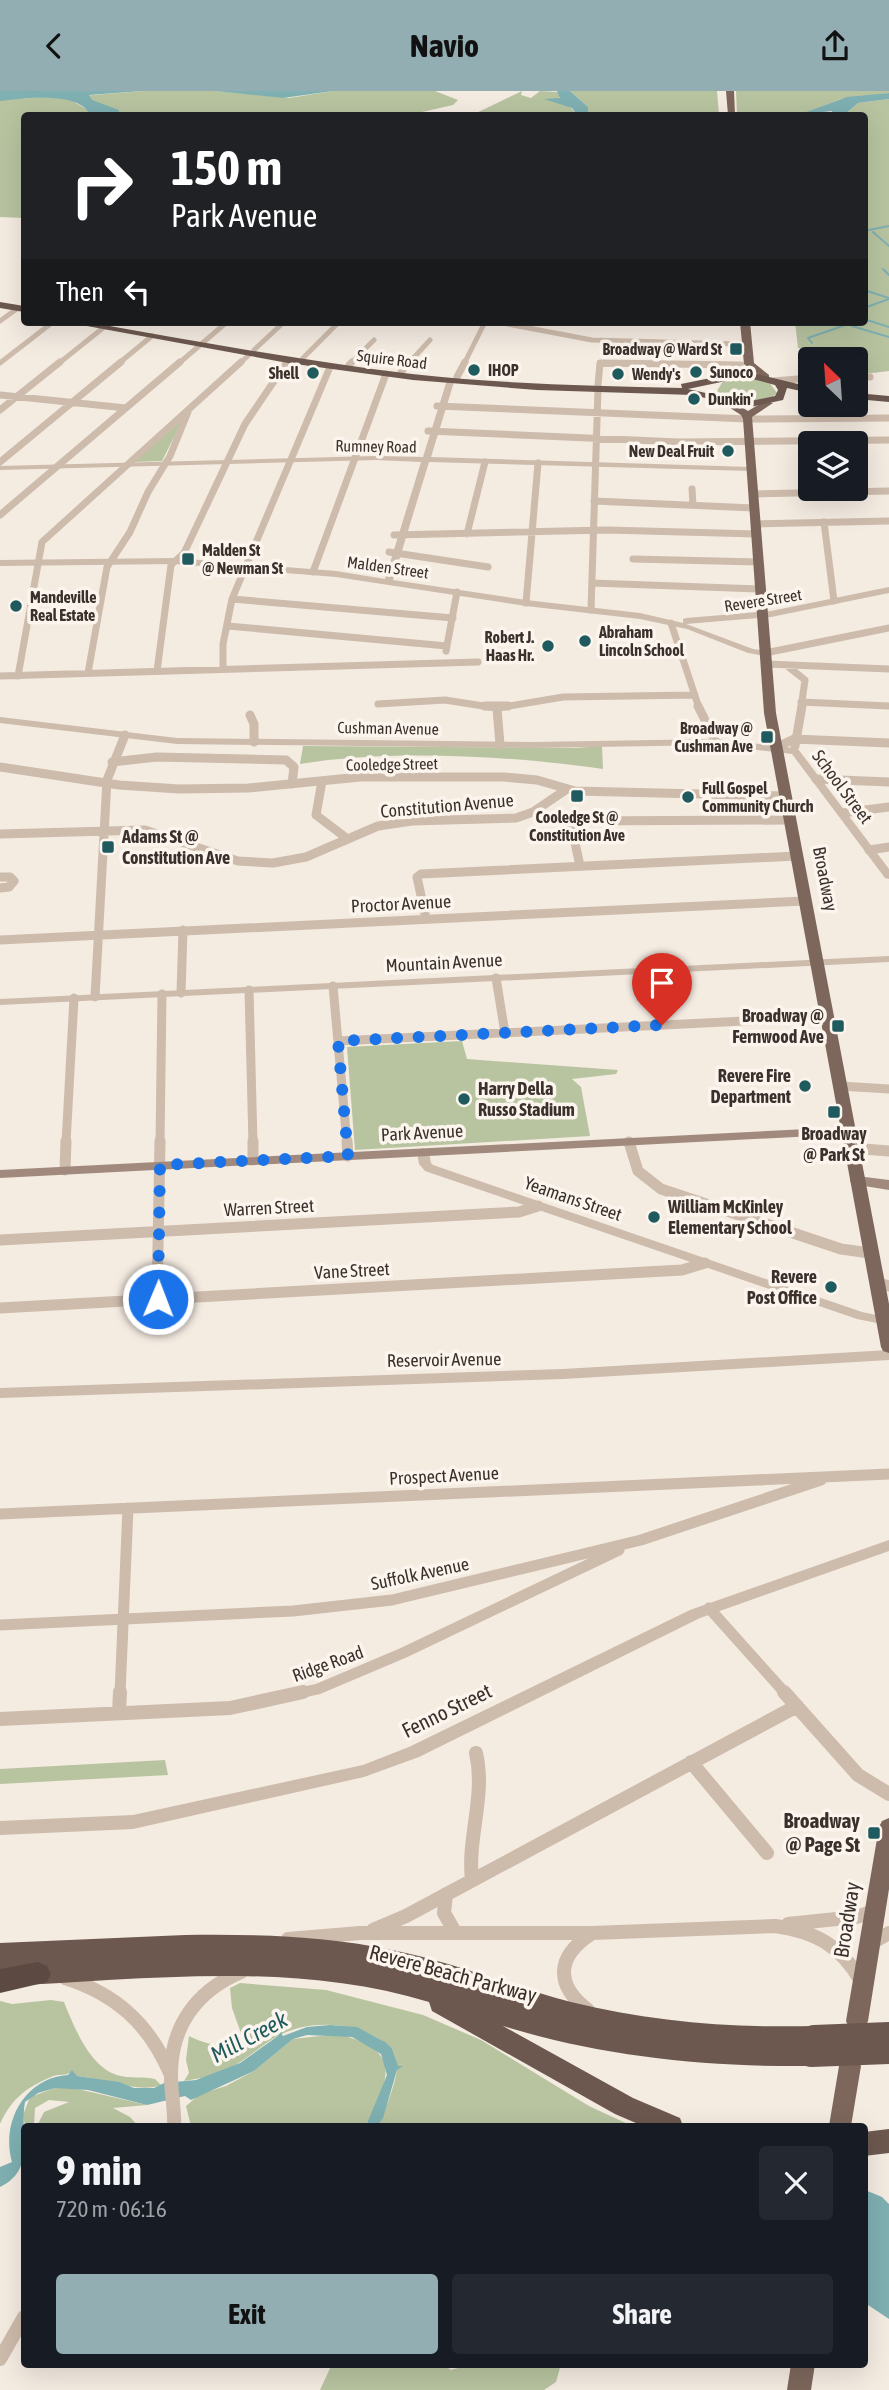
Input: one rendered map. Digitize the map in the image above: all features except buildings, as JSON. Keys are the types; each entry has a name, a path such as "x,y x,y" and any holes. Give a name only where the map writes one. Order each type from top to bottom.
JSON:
{"highway":[{"path":"0,307 20,311"},
{"name":"Squire Road","path":"106,326 203,343"},
{"name":"Squire Road","path":"107,326 288,360 386,374 713,395"},
{"name":"Squire Road","path":"252,352 449,380"},
{"name":"Squire Road","path":"598,387 683,386 733,375 798,387"},
{"path":"715,380 710,387 713,395 727,402 750,405 798,397"},
{"path":"773,381 783,392 773,401"},
{"path":"868,395 889,396"},
{"name":"Revere Beach Parkway","path":"0,1954 290,1947 373,1957 445,1973 568,2012 620,2024 728,2038 889,2052"},
{"name":"Revere Beach Parkway","path":"0,1975 265,1967 329,1971 392,1981 551,2029 638,2047 719,2056 813,2046 889,2034"},
{"path":"0,1981 38,1974"},
{"path":"392,1981 461,2014 624,2106 664,2123"},
{"path":"868,2143 889,2140"}],"main road":[{"path":"724,91 725,112"},
{"path":"730,91 732,112"},
{"path":"733,375 741,365 738,326"},
{"path":"746,326 749,364 773,381"},
{"path":"727,402 747,417 773,401"},
{"name":"Broadway","path":"747,417 759,589 777,747 870,1253 882,1284 882,1320 889,1347"},
{"name":"Park Avenue","path":"0,1174 847,1131"},
{"path":"857,1181 889,1185"},
{"name":"Broadway","path":"857,2021 870,1945 881,1902 889,1827"},
{"path":"840,2123 850,2066"},
{"path":"799,2390 802,2368"}],"street":[{"path":"0,321 20,311"},
{"path":"0,363 48,326"},
{"path":"0,410 100,326"},
{"path":"0,515 222,326"},
{"path":"18,676 42,542 280,326"},
{"path":"303,358 335,326"},
{"path":"383,581 449,380 483,326"},
{"path":"518,326 592,340 739,344"},
{"path":"0,462 152,336"},
{"path":"349,365 374,340"},
{"path":"401,372 430,340"},
{"path":"157,671 168,570 184,554 245,424 288,360"},
{"path":"591,610 600,363 741,365"},
{"path":"223,669 223,644 232,599 330,367"},
{"path":"313,572 386,374"},
{"path":"773,381 798,379"},
{"path":"0,395 126,408"},
{"path":"440,406 597,414 889,418"},
{"path":"88,673 99,601 109,561 130,532 190,408"},
{"path":"432,431 750,443 889,440"},
{"name":"Rumney Road","path":"0,468 353,458 751,469"},
{"path":"467,534 485,462"},
{"path":"526,603 538,463"},
{"path":"692,489 693,505"},
{"path":"753,495 889,491"},
{"path":"594,501 754,508"},
{"path":"397,535 755,529 824,522 888,521 889,532"},
{"path":"824,522 834,601"},
{"path":"392,553 488,567"},
{"path":"634,559 758,562"},
{"name":"Malden Street","path":"0,563 175,561 313,572 526,603 640,616 671,623 766,658"},
{"path":"592,583 759,589"},
{"name":"Revere Street","path":"640,616 698,622 762,615 889,590"},
{"path":"444,660 457,592"},
{"path":"232,599 453,618"},
{"path":"671,623 703,720 716,742"},
{"path":"228,626 447,646"},
{"path":"766,658 889,628"},
{"path":"766,658 786,665 889,669"},
{"path":"0,676 444,660 478,662"},
{"name":"School Street","path":"786,665 805,680 797,712 795,751 889,876"},
{"path":"377,704 445,700 497,708 563,697 695,695"},
{"path":"801,702 889,706"},
{"path":"497,708 500,745"},
{"path":"250,715 254,724 254,742"},
{"name":"Cushman Avenue","path":"0,720 58,724 177,741 500,745 716,742 777,747"},
{"path":"95,997 107,784 112,762 125,735"},
{"path":"777,747 794,740 889,743"},
{"name":"School Street","path":"777,747 795,751"},
{"path":"112,762 157,757 284,760 290,761 294,767 292,784"},
{"name":"Cooledge Street","path":"0,767 107,784 179,789 292,784 360,777 521,778 567,789 610,793 785,796"},
{"path":"817,779 889,782"},
{"path":"322,781 316,815 345,837"},
{"name":"Constitution Avenue","path":"0,834 103,829 153,831 225,858 261,863 307,859 345,837 401,823 516,818 541,807 567,789"},
{"path":"842,813 889,807"},
{"path":"580,866 571,824 591,820 790,820"},
{"path":"870,850 889,847"},
{"path":"426,919 418,875 796,856"},
{"path":"0,877 10,877 14,881 9,887 0,888"},
{"name":"Proctor Avenue","path":"0,940 804,901"},
{"path":"181,993 183,930"},
{"name":"Mountain Avenue","path":"0,1002 889,959"},
{"path":"496,978 505,1033"},
{"path":"333,986 348,1156"},
{"path":"248,990 253,1160"},
{"path":"158,1299 162,994"},
{"path":"65,1170 74,998"},
{"path":"338,1041 826,1017"},
{"path":"840,1086 889,1089"},
{"path":"629,1142 638,1171 661,1189 841,1249 870,1253"},
{"path":"851,1148 889,1151"},
{"name":"Yeamans Street","path":"423,1152 429,1168 861,1317 882,1320"},
{"name":"Warren Street","path":"0,1240 519,1212 538,1206"},
{"name":"Vane Street","path":"0,1308 682,1270 705,1263"},
{"name":"Reservoir Avenue","path":"0,1393 526,1375 889,1356"},
{"name":"Prospect Avenue","path":"0,1514 889,1474"},
{"name":"Suffolk Avenue","path":"0,1625 293,1611 392,1599 641,1540 833,1476"},
{"path":"119,1713 128,1508"},
{"name":"Ridge Road","path":"0,1719 230,1708 318,1689 403,1653 641,1540"},
{"name":"Fenno Street","path":"0,1828 133,1822 364,1772 414,1752 709,1608 889,1545"},
{"path":"709,1608 858,1775 889,1794"},
{"path":"360,1933 405,1916 797,1706"},
{"path":"472,1880 471,1860 481,1796 476,1753"},
{"path":"691,1762 767,1853"},
{"path":"446,1894 444,1913 455,1932"},
{"name":"Revere Beach Parkway","path":"195,1948 360,1933 592,1934 775,1926 856,1917 881,1902"},
{"name":"Revere Beach Parkway","path":"775,1926 804,1929 826,1938 842,1952 863,1986"},
{"path":"870,1945 889,1933"},
{"name":"Revere Beach Parkway","path":"592,1934 568,1953 563,1967 564,1981 579,2004 620,2024"},
{"path":"174,2123 171,2078 178,2033 194,2001 222,1979 265,1967"},
{"path":"38,1974 85,1984 117,2000 155,2042 171,2078"},
{"path":"0,2359 21,2322"}],"green space":[{"path":"143,91 216,91 289,98 333,91 435,91 458,100 453,105 422,112 101,112 81,96"},
{"path":"522,91 521,95 531,98 540,91 558,92 561,97 557,99 566,102 574,112 478,112"},
{"path":"570,91 717,91 719,112 588,112 588,107"},
{"path":"736,91 889,91 841,99 808,112 737,112"},
{"path":"64,96 89,112 21,112 21,218 0,217 0,100"},
{"path":"889,99 889,371 868,374 868,347 798,348 795,326 868,326 868,112 848,112 858,103"},
{"path":"746,377 769,382 777,393 764,401 747,402 730,399 717,391 723,381"},
{"path":"183,419 162,461 134,462"},
{"path":"303,746 602,746 603,769 452,756 335,759 300,764"},
{"path":"462,1041 467,1059 618,1070 616,1074 572,1079 581,1087 590,1136 355,1150 347,1047"},
{"path":"165,1760 168,1775 0,1784 0,1769"},
{"path":"240,1983 326,1990 423,2015 481,2040 589,2106 626,2123 378,2123 396,2078 397,2065 392,2048 366,2032 335,2025 289,2031 221,2072 184,2081 189,2073 186,2060 189,2036 222,2045 242,2036 232,2008 230,1988"},
{"path":"51,2000 64,2002 84,2045 107,2071 122,2076 155,2079 161,2085 132,2087 77,2076 72,2071 51,2077 27,2090 10,2107 0,2124 0,2001 12,2004"},
{"path":"338,2034 359,2041 382,2057 385,2079 367,2123 190,2123 186,2106 200,2094 226,2086 254,2071 293,2039"},
{"path":"69,2087 147,2105 113,2108 135,2123 38,2123 44,2112 69,2102 49,2100 35,2108 34,2123 24,2123 23,2115 30,2097 55,2088"},
{"path":"330,2368 560,2368 556,2382 544,2390 320,2390"}],"water":[{"path":"0,91 142,91 89,95 92,100 119,112 88,112 75,102 63,99 0,101"},
{"path":"215,91 333,91 283,98"},
{"path":"557,91 570,91 588,107 588,112 575,112 572,108 544,99 560,98"},
{"path":"889,93 889,99 858,103 848,112 806,112 847,97"},
{"path":"307,2027 357,2027 392,2048 398,2066 403,2066 397,2070 379,2123 367,2123 387,2075 381,2054 352,2037 307,2035 293,2039 254,2071 191,2100 185,2096 147,2105 88,2090 55,2088 38,2093 25,2102 24,2123 21,2123 19,2171 0,2187 0,2167 12,2162 9,2146 14,2116 20,2103 41,2083 68,2075 72,2070 77,2076 119,2082 134,2088 154,2088 164,2083 196,2080 240,2063 278,2036 280,2031 283,2036"},
{"path":"868,2191 882,2197 889,2204 889,2319 868,2305"}],"waterway":[{"path":"868,230 889,226"},
{"path":"873,232 889,246"},
{"path":"883,269 889,275"},
{"path":"868,291 889,298"},
{"path":"868,307 889,299"},
{"path":"868,320 889,327"},
{"path":"812,343 808,338 842,326"},
{"path":"852,326 889,337"}],"place":[{"name":"Broadway @ Ward St","path":"736,349"},
{"name":"IHOP","path":"474,370"},
{"name":"Sunoco","path":"696,372"},
{"name":"Shell","path":"313,373"},
{"name":"Wendy's","path":"618,374"},
{"name":"Dunkin'","path":"694,399"},
{"name":"New Deal Fruit","path":"728,451"},
{"name":"Malden St @ Newman St","path":"188,559"},
{"name":"Mandeville Real Estate","path":"16,606"},
{"name":"Abraham Lincoln School","path":"585,641"},
{"name":"Robert J. Haas Hr.","path":"548,646"},
{"name":"Broadway @ Cushman Ave","path":"767,737"},
{"name":"Cooledge St @ Constitution Ave","path":"577,796"},
{"name":"Full Gospel Community Church","path":"688,797"},
{"name":"Adams St @ Constitution Ave","path":"108,847"},
{"name":"Broadway @ Fernwood Ave","path":"838,1026"},
{"name":"Revere Fire Department","path":"805,1086"},
{"name":"Harry Della Russo Stadium","path":"464,1099"},
{"name":"Broadway @ Park St","path":"834,1112"},
{"name":"William McKinley Elementary School","path":"654,1217"},
{"name":"Revere Post Office","path":"831,1287"},
{"name":"Broadway @ Page St","path":"874,1833"}],"route":[{"path":"158,1299 160,1165 348,1156 338,1041 662,1025"}],"water label":[{"name":"Mill Creek","path":"249,2037"}]}
